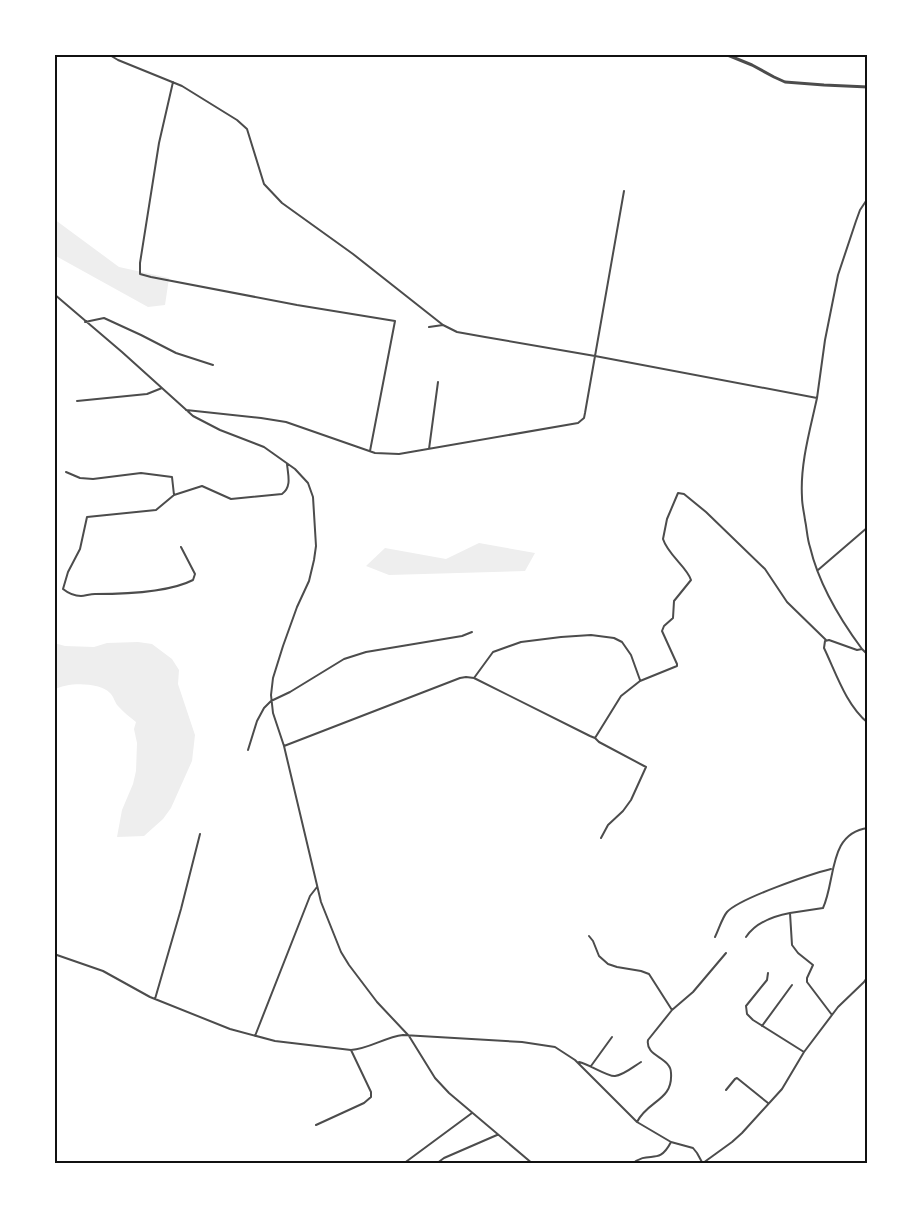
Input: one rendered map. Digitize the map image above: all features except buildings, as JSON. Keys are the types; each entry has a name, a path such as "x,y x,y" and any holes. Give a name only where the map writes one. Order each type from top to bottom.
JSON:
{"street":[{"path":"108,54 182,86 237,120 247,129 264,184 282,203 353,254 443,325 457,332 817,398"},
{"path":"724,54 785,82 868,87"},
{"path":"173,82 159,143 140,274 395,321 370,451"},
{"path":"186,410 286,422 370,451 386,454 399,454 578,423 584,418 585,413 624,191"},
{"path":"868,198 855,221 838,275 804,464 802,497 809,544 817,571 842,621 868,655"},
{"path":"54,294 193,416 220,430 264,447 295,469 308,483 313,497 316,546 313,568 276,668 271,701 317,886 330,926 349,965 377,1002 409,1036 435,1078 449,1093 533,1164"},
{"path":"85,322 104,318 176,353 213,365"},
{"path":"429,327 443,325"},
{"path":"429,449 438,382"},
{"path":"77,400 147,394 162,388"},
{"path":"181,547 195,574 194,580 184,585 156,590 80,596 63,589 68,572 80,549 87,517 156,510 174,495 202,486 231,499 282,494 289,486 287,464"},
{"path":"66,472 80,478 93,479 141,473 172,477 174,495"},
{"path":"596,738 621,696 640,681 677,666 662,631 673,618 674,601 691,578 667,548 662,537 669,514 680,492 706,512 765,569 787,602 826,640 857,650 862,649"},
{"path":"817,571 868,527"},
{"path":"248,750 257,721 271,701 344,659 366,652 462,636 472,632"},
{"path":"474,678 493,652 521,642 591,635 614,638 622,642 631,655 640,681"},
{"path":"826,640 824,648 842,686 856,710 868,723"},
{"path":"284,746 460,678 474,678 596,738 599,742 646,767 631,800 608,825 601,838"},
{"path":"746,937 751,930 774,917 823,908 836,857 842,843 857,830 868,828"},
{"path":"155,999 200,834"},
{"path":"715,937 728,911 743,901 813,874 833,869"},
{"path":"255,1036 310,896 317,886"},
{"path":"790,913 792,945 813,965 807,982 832,1015"},
{"path":"588,936 593,941 599,956 608,964 649,974 672,1010"},
{"path":"638,1122 644,1111 668,1091 672,1075 670,1067 648,1049 647,1043 650,1037 672,1010 693,992 726,953"},
{"path":"54,954 107,972 155,999 212,1022 255,1036 289,1043 351,1050 362,1049 399,1036 409,1036 512,1041 548,1045 561,1049 578,1062 638,1122 671,1142 693,1148 703,1163 732,1142 782,1089 804,1052 832,1015 868,976"},
{"path":"768,973 767,980 746,1006 749,1017 804,1052"},
{"path":"762,1026 792,985"},
{"path":"591,1066 612,1037"},
{"path":"316,1125 364,1103 371,1097 371,1092 351,1050"},
{"path":"578,1062 617,1076 641,1062"},
{"path":"726,1090 737,1078 768,1103"},
{"path":"403,1164 472,1113"},
{"path":"436,1164 497,1135"},
{"path":"632,1164 639,1158 660,1156 671,1142"}],"shaded area":[{"path":"54,219 119,267 169,278 165,305 148,307 54,255"},
{"path":"479,543 535,553 525,571 389,575 366,566 385,548 446,559"},
{"path":"54,643 65,646 94,647 107,643 152,644 172,659 179,670 178,684 195,735 192,761 171,808 163,819 144,836 117,837 122,810 136,771 137,743 134,729 136,722 117,705 113,696 105,689 91,685 75,685 54,690"}]}
